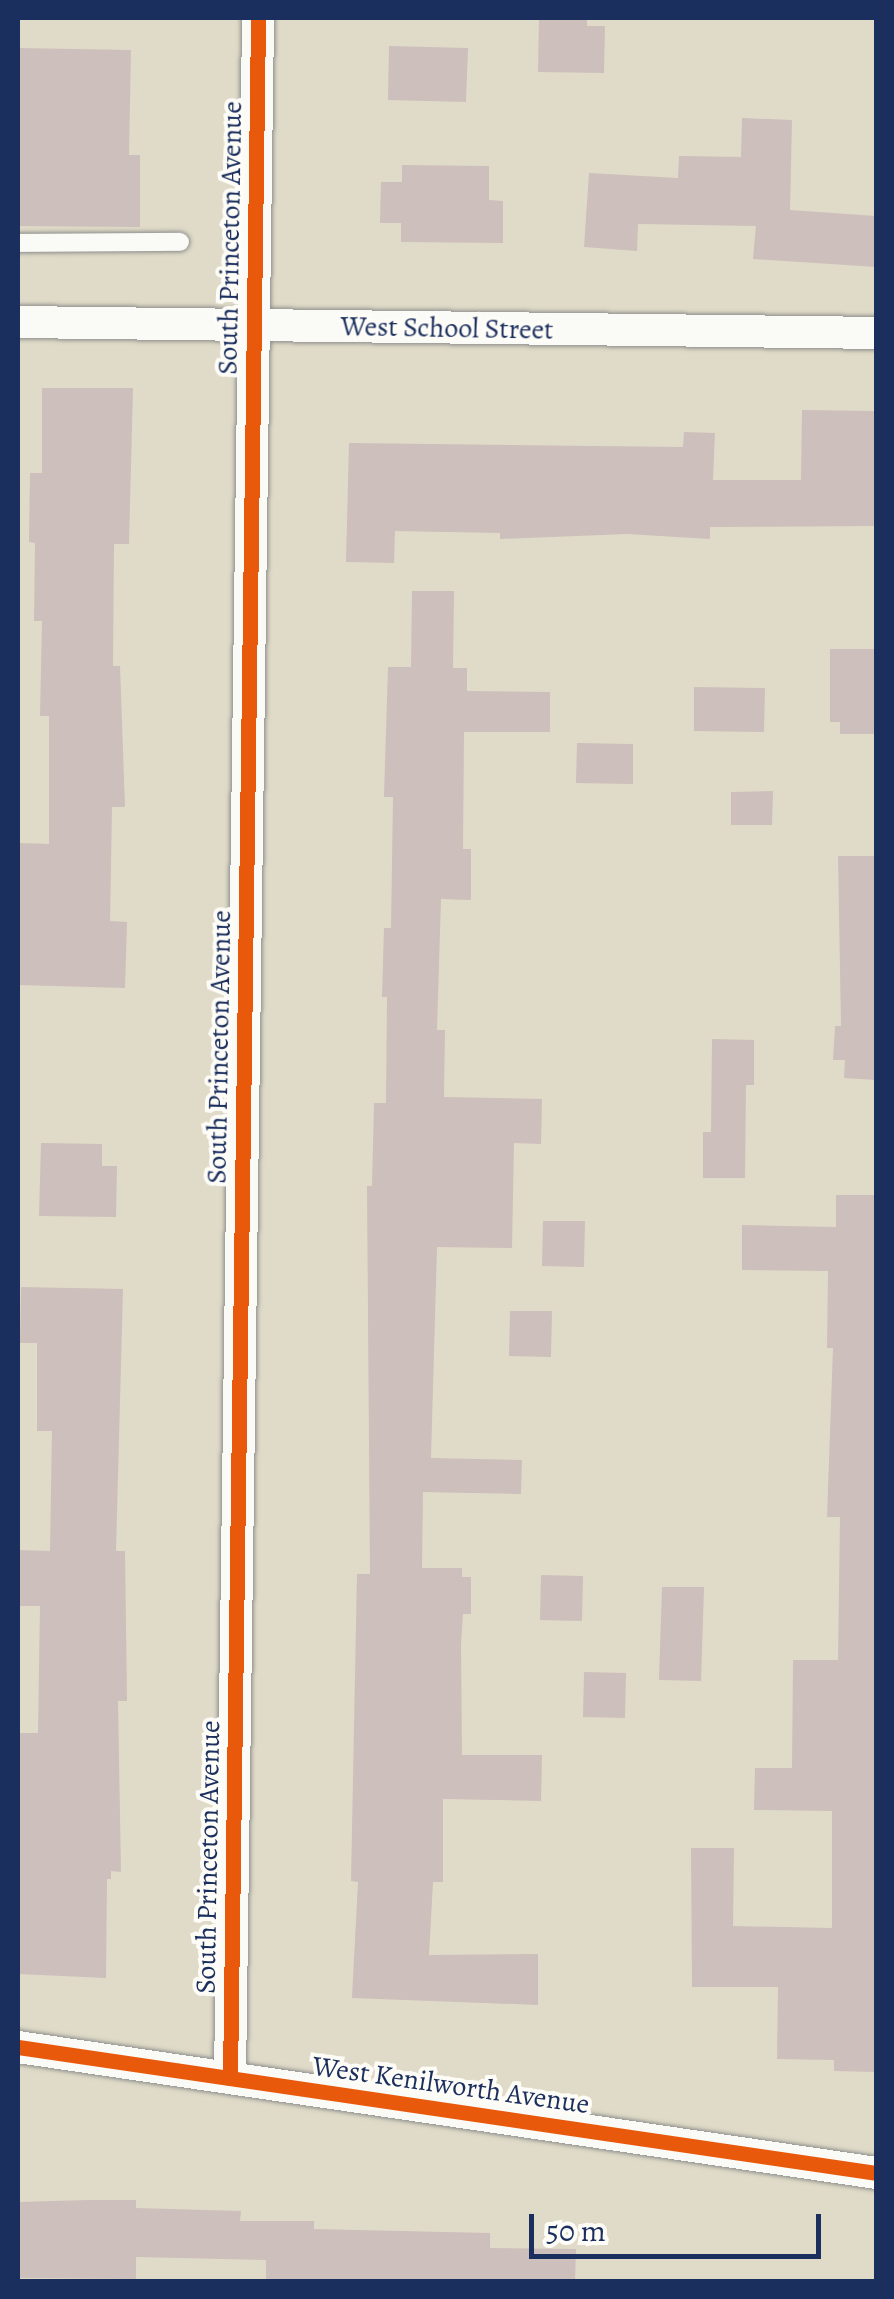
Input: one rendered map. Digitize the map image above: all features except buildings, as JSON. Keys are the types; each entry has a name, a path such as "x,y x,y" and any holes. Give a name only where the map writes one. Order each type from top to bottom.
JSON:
{"street":[{"name":"South Princeton Avenue","path":"230,2078 258,18"},
{"name":"West School Street","path":"18,322 876,333"},
{"name":"West Kenilworth Avenue","path":"18,2047 876,2173"}],"lane":[{"path":"18,243 180,242"}],"cycle path":[{"path":"230,2078 258,18"},
{"path":"18,2047 876,2173"}]}
